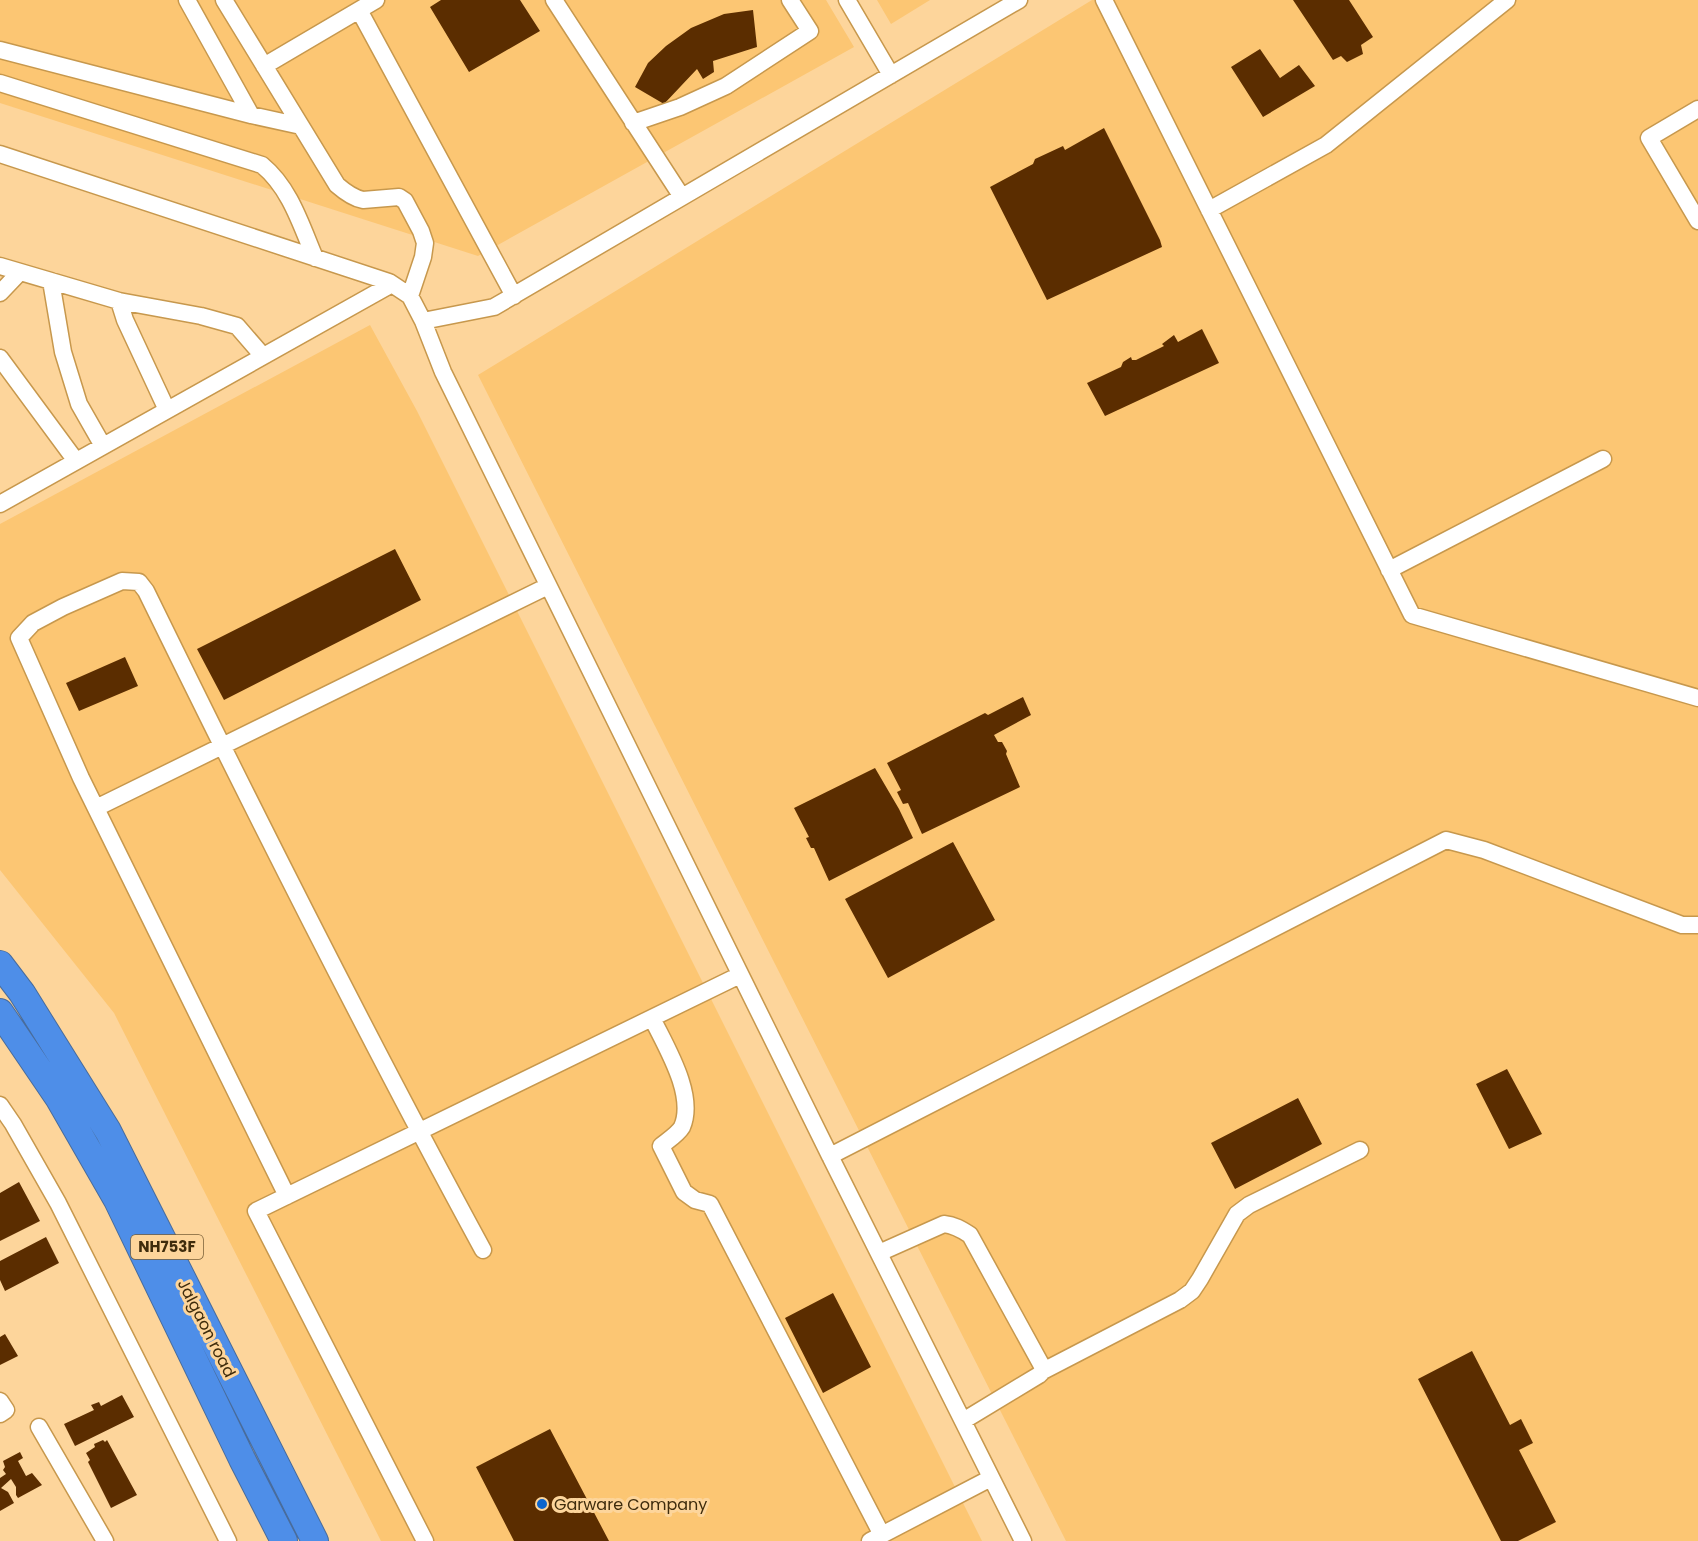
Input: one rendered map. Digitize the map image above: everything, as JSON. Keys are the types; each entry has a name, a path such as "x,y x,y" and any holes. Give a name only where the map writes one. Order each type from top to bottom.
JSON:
{"highway":[{"name":"Jalgaon road","path":"0,964 24,996 108,1131 315,1541"},
{"name":"Jalgaon road","path":"1,1016 59,1099 117,1200 284,1541"}],"street":[{"path":"187,0 251,115"},
{"path":"224,0 337,185 345,192 363,200 399,197 405,201 421,231 424,243 423,257 410,296"},
{"path":"264,66 376,0"},
{"path":"554,0 682,197"},
{"path":"633,123 680,107 726,86 810,31 790,0"},
{"path":"847,0 891,75"},
{"path":"423,321 494,307 1019,0"},
{"path":"1104,0 1412,615 1698,698"},
{"path":"1209,210 1326,145 1508,0"},
{"path":"359,10 514,296"},
{"path":"0,50 301,126"},
{"path":"0,83 262,165 274,175 284,189 315,258"},
{"path":"1698,109 1649,138 1698,221"},
{"path":"0,154 392,284 410,296 423,321 443,372 548,586 1023,1541"},
{"path":"0,266 119,301 201,316 237,326 264,356"},
{"path":"0,293 20,272"},
{"path":"51,281 63,352 75,393 103,446"},
{"path":"0,504 392,284"},
{"path":"119,301 125,320 167,410"},
{"path":"0,358 76,461"},
{"path":"1389,570 1603,459"},
{"path":"287,1196 81,778 19,638 33,623 122,581 139,582 146,591 222,746 419,1132 483,1250"},
{"path":"96,808 548,586"},
{"path":"830,1156 1446,840 1484,850 1682,925 1698,925"},
{"path":"425,1541 255,1211 740,975"},
{"path":"1,1016 24,996"},
{"path":"652,1018 679,1075 686,1103 681,1128 662,1146 684,1192 695,1200 710,1204 876,1538 991,1478"},
{"path":"0,1105 58,1203 228,1541"},
{"path":"963,1421 1043,1371 1180,1300 1192,1291 1200,1279 1237,1214 1250,1205 1360,1150"},
{"path":"879,1253 944,1224 962,1229 970,1235 1043,1371"},
{"path":"0,1401 6,1410 0,1414"},
{"path":"39,1427 105,1541"}],"shaded area":[{"path":"0,0 826,0 854,47 478,256 0,103"},
{"path":"877,0 930,0 891,24"},
{"path":"1092,0 1698,0 1698,1541 1066,1541 478,375"},
{"name":"Garware Company","path":"370,325 417,411 982,1541 381,1541 114,1013 0,870 0,524"}],"building":[{"path":"441,0 520,0 540,31 469,72 430,7"},
{"path":"1293,0 1349,0 1373,37 1361,45 1363,54 1347,62 1341,56 1333,60"},
{"path":"753,10 757,47 713,61 714,72 703,79 697,69 664,104 635,87 648,63 666,46 691,28 724,14"},
{"path":"1260,49 1280,78 1299,65 1315,86 1263,117 1231,67"},
{"path":"1104,128 1162,247 1047,300 990,187 1033,164 1035,159 1063,146 1065,150"},
{"path":"1202,329 1219,363 1105,416 1087,383 1121,367 1123,362 1131,357 1132,360 1136,360 1164,346 1162,344 1174,335 1178,342"},
{"path":"395,549 421,600 224,700 197,649"},
{"path":"125,657 138,686 79,711 66,683"},
{"path":"1023,697 1031,715 994,735 1007,751 1006,754 1020,787 922,834 908,803 903,804 897,792 901,790 887,763 985,713 988,715"},
{"path":"875,768 913,838 829,881 814,848 811,848 806,838 809,837 794,808"},
{"path":"953,842 995,920 888,978 845,899"},
{"path":"1507,1069 1542,1134 1509,1149 1476,1084"},
{"path":"1298,1098 1322,1144 1235,1189 1211,1143"},
{"path":"19,1182 40,1221 0,1241 0,1193"},
{"path":"46,1237 59,1263 5,1291 0,1280 0,1261"},
{"path":"833,1293 871,1367 823,1393 785,1318"},
{"path":"5,1334 18,1356 0,1365 0,1337"},
{"path":"1472,1351 1510,1425 1521,1419 1533,1443 1519,1450 1556,1522 1518,1541 1501,1541 1418,1379"},
{"path":"122,1395 134,1417 75,1446 64,1424 94,1410 91,1405 99,1402 101,1406"},
{"name":"Garware Company","path":"550,1429 609,1541 514,1541 476,1467"},
{"path":"103,1440 105,1442 107,1440 137,1495 111,1508 88,1462 90,1460 86,1453 95,1447 94,1444"},
{"path":"20,1452 23,1458 18,1461 26,1476 32,1473 42,1485 18,1498 16,1487 11,1479 1,1488 8,1492 14,1503 0,1511 0,1478 6,1474 3,1470 5,1467 3,1461"}],"place":[{"name":"Garware Company","path":"542,1504"}]}
